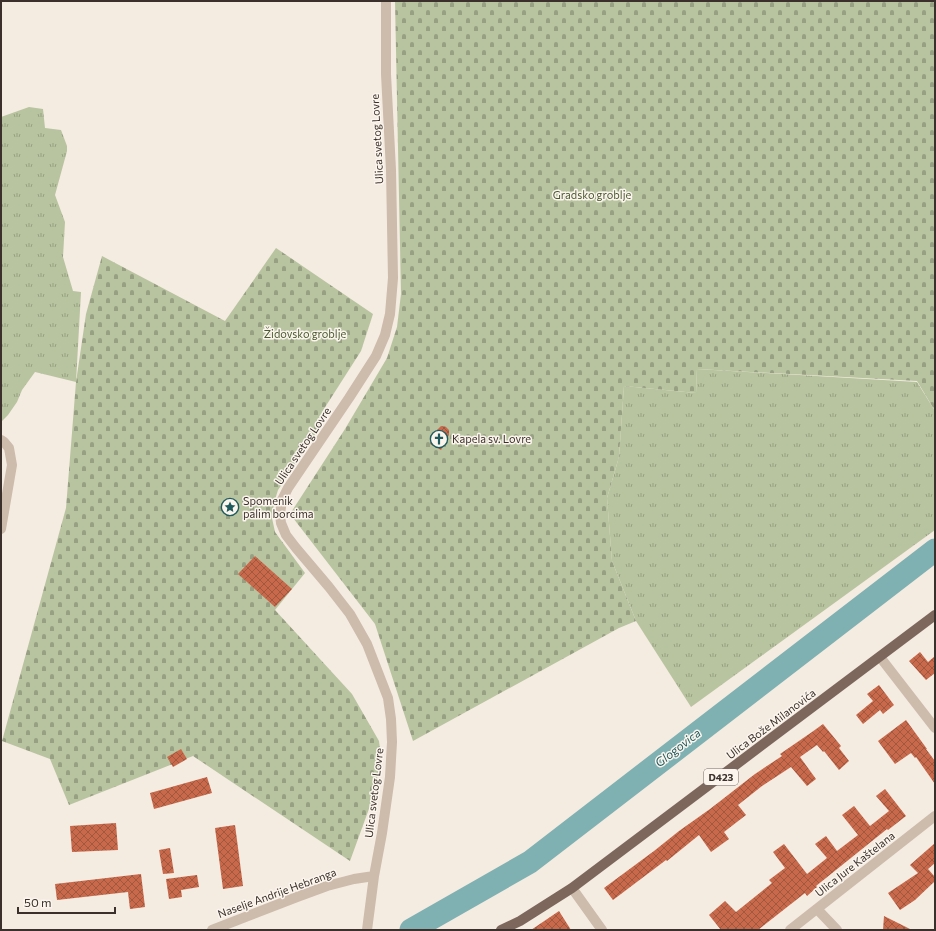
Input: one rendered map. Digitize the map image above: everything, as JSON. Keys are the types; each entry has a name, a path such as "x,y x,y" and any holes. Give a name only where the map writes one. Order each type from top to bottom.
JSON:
{"main road":[{"name":"Ulica Bože Milanovića","path":"501,930 520,921 572,888 935,616"}],"street":[{"name":"Ulica svetog Lovre","path":"367,928 390,777 392,742 388,698 367,644 350,614 286,535 281,523 280,514 282,500 288,488 376,356 385,335 390,314 393,278 391,170 386,74 386,1"},
{"path":"1,440 9,448 12,465 1,528"},
{"path":"880,657 935,728"},
{"name":"Ulica Jure Kaštelana","path":"790,930 935,816"},
{"name":"Naselje Andrije Hebranga","path":"212,930 297,896 327,886 354,879 374,876"},
{"path":"572,888 602,930"},
{"path":"817,909 837,930"}],"green space":[{"name":"Gradsko groblje","path":"395,1 935,1 935,411 917,381 697,369 696,393 624,386 619,457 607,498 612,561 636,621 619,628 413,741 375,624 290,514 345,429 387,358 397,327 401,294"},
{"path":"29,107 43,109 45,128 61,130 67,146 55,195 65,222 63,257 73,291 81,292 76,382 35,372 22,390 17,402 1,422 1,117"},
{"name":"Židovsko groblje","path":"276,248 373,314 361,351 322,412 325,420 278,490 272,518 275,532 305,573 275,610 352,694 379,741 381,757 374,795 350,861 193,756 69,805 50,759 2,741 66,508 76,382 86,314 102,256 225,321"},
{"path":"697,369 917,382 935,411 935,530 691,707 636,621 612,561 607,498 619,457 624,386 696,393"}],"building":[{"name":"Kapela sv. Lovre","path":"441,426 446,427 449,430 449,435 441,450 430,444 437,430"},
{"path":"255,556 292,589 275,607 238,574"},
{"path":"920,652 928,662 935,656 935,673 926,680 909,661"},
{"path":"879,685 894,705 883,714 880,710 863,724 856,715 873,701 867,694"},
{"path":"906,720 935,761 935,784 916,757 915,758 911,753 895,764 878,741"},
{"path":"823,724 841,746 839,748 849,761 839,770 824,751 823,752 817,745 800,757 816,779 807,786 791,767 762,786 738,805 746,815 724,832 729,839 711,852 699,835 667,861 666,860 613,900 604,888 755,774 782,756 780,754"},
{"path":"181,749 187,759 173,767 167,757"},
{"path":"207,777 212,793 154,809 150,793"},
{"path":"885,789 906,816 888,830 887,829 816,886 817,887 807,896 805,893 758,930 721,930 709,915 725,901 736,912 772,883 769,880 785,868 773,852 784,844 807,874 827,858 815,844 826,836 837,851 858,835 842,815 854,806 870,826 889,811 876,796"},
{"path":"116,823 118,850 72,852 70,826"},
{"path":"235,825 243,886 223,889 215,828"},
{"path":"935,843 935,863 928,869 935,877 935,881 915,900 900,910 888,893 918,873 910,865"},
{"path":"170,848 174,873 163,874 159,850"},
{"path":"141,874 145,907 130,909 128,892 57,900 55,884"},
{"path":"197,875 199,887 181,890 182,897 169,899 166,879"},
{"path":"559,911 571,930 531,930"},
{"path":"884,916 912,930 883,930"}],"waterway":[{"name":"Glogovica","path":"411,930 530,862 935,550"}],"place":[{"name":"Kapela sv. Lovre","path":"439,439"},
{"name":"Spomenik palim borcima","path":"230,507"}]}
